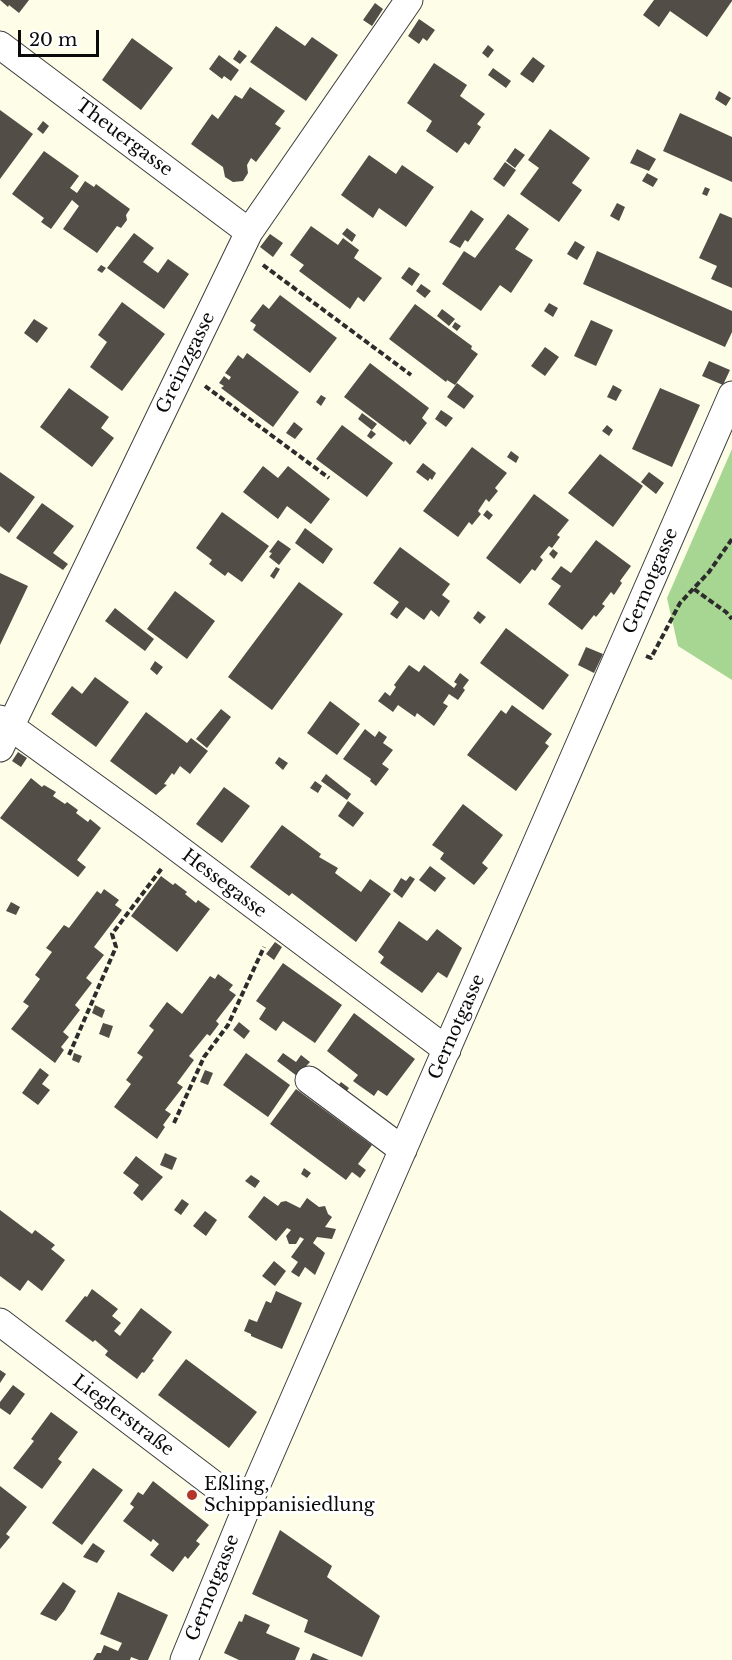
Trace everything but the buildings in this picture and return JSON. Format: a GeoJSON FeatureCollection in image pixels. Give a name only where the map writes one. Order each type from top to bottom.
{"type":"FeatureCollection","features":[{"type":"Feature","properties":{"kind":"street","name":"Greinzgasse"},"geometry":{"type":"LineString","coordinates":[[3,731],[245,240],[409,0]]}},
{"type":"Feature","properties":{"kind":"street","name":"Theuergasse"},"geometry":{"type":"LineString","coordinates":[[0,45],[245,240]]}},
{"type":"Feature","properties":{"kind":"street","name":"Gernotgasse"},"geometry":{"type":"LineString","coordinates":[[184,1660],[246,1509],[732,394]]}},
{"type":"Feature","properties":{"kind":"street","name":"Hessegasse"},"geometry":{"type":"LineString","coordinates":[[3,731],[177,848],[447,1050]]}},
{"type":"Feature","properties":{"kind":"street"},"geometry":{"type":"LineString","coordinates":[[309,1080],[403,1150]]}},
{"type":"Feature","properties":{"kind":"street","name":"Lieglerstraße"},"geometry":{"type":"LineString","coordinates":[[0,1322],[246,1509]]}},
{"type":"Feature","properties":{"kind":"path"},"geometry":{"type":"LineString","coordinates":[[245,240],[411,375]]}},
{"type":"Feature","properties":{"kind":"path"},"geometry":{"type":"LineString","coordinates":[[183,369],[329,478]]}},
{"type":"Feature","properties":{"kind":"path"},"geometry":{"type":"LineString","coordinates":[[622,647],[651,658],[680,603],[709,572],[732,539]]}},
{"type":"Feature","properties":{"kind":"path"},"geometry":{"type":"LineString","coordinates":[[694,589],[732,619]]}},
{"type":"Feature","properties":{"kind":"path"},"geometry":{"type":"LineString","coordinates":[[69,1055],[116,947],[112,934],[177,848]]}},
{"type":"Feature","properties":{"kind":"path"},"geometry":{"type":"LineString","coordinates":[[174,1123],[204,1057],[228,1025],[275,922]]}},
{"type":"Feature","properties":{"kind":"green space"},"geometry":{"type":"Polygon","coordinates":[[[732,449],[732,680],[678,646],[667,598],[732,449]]]}},
{"type":"Feature","properties":{"kind":"place","name":"Eßling, Schippanisiedlung"},"geometry":{"type":"Point","coordinates":[192,1495]}}]}
